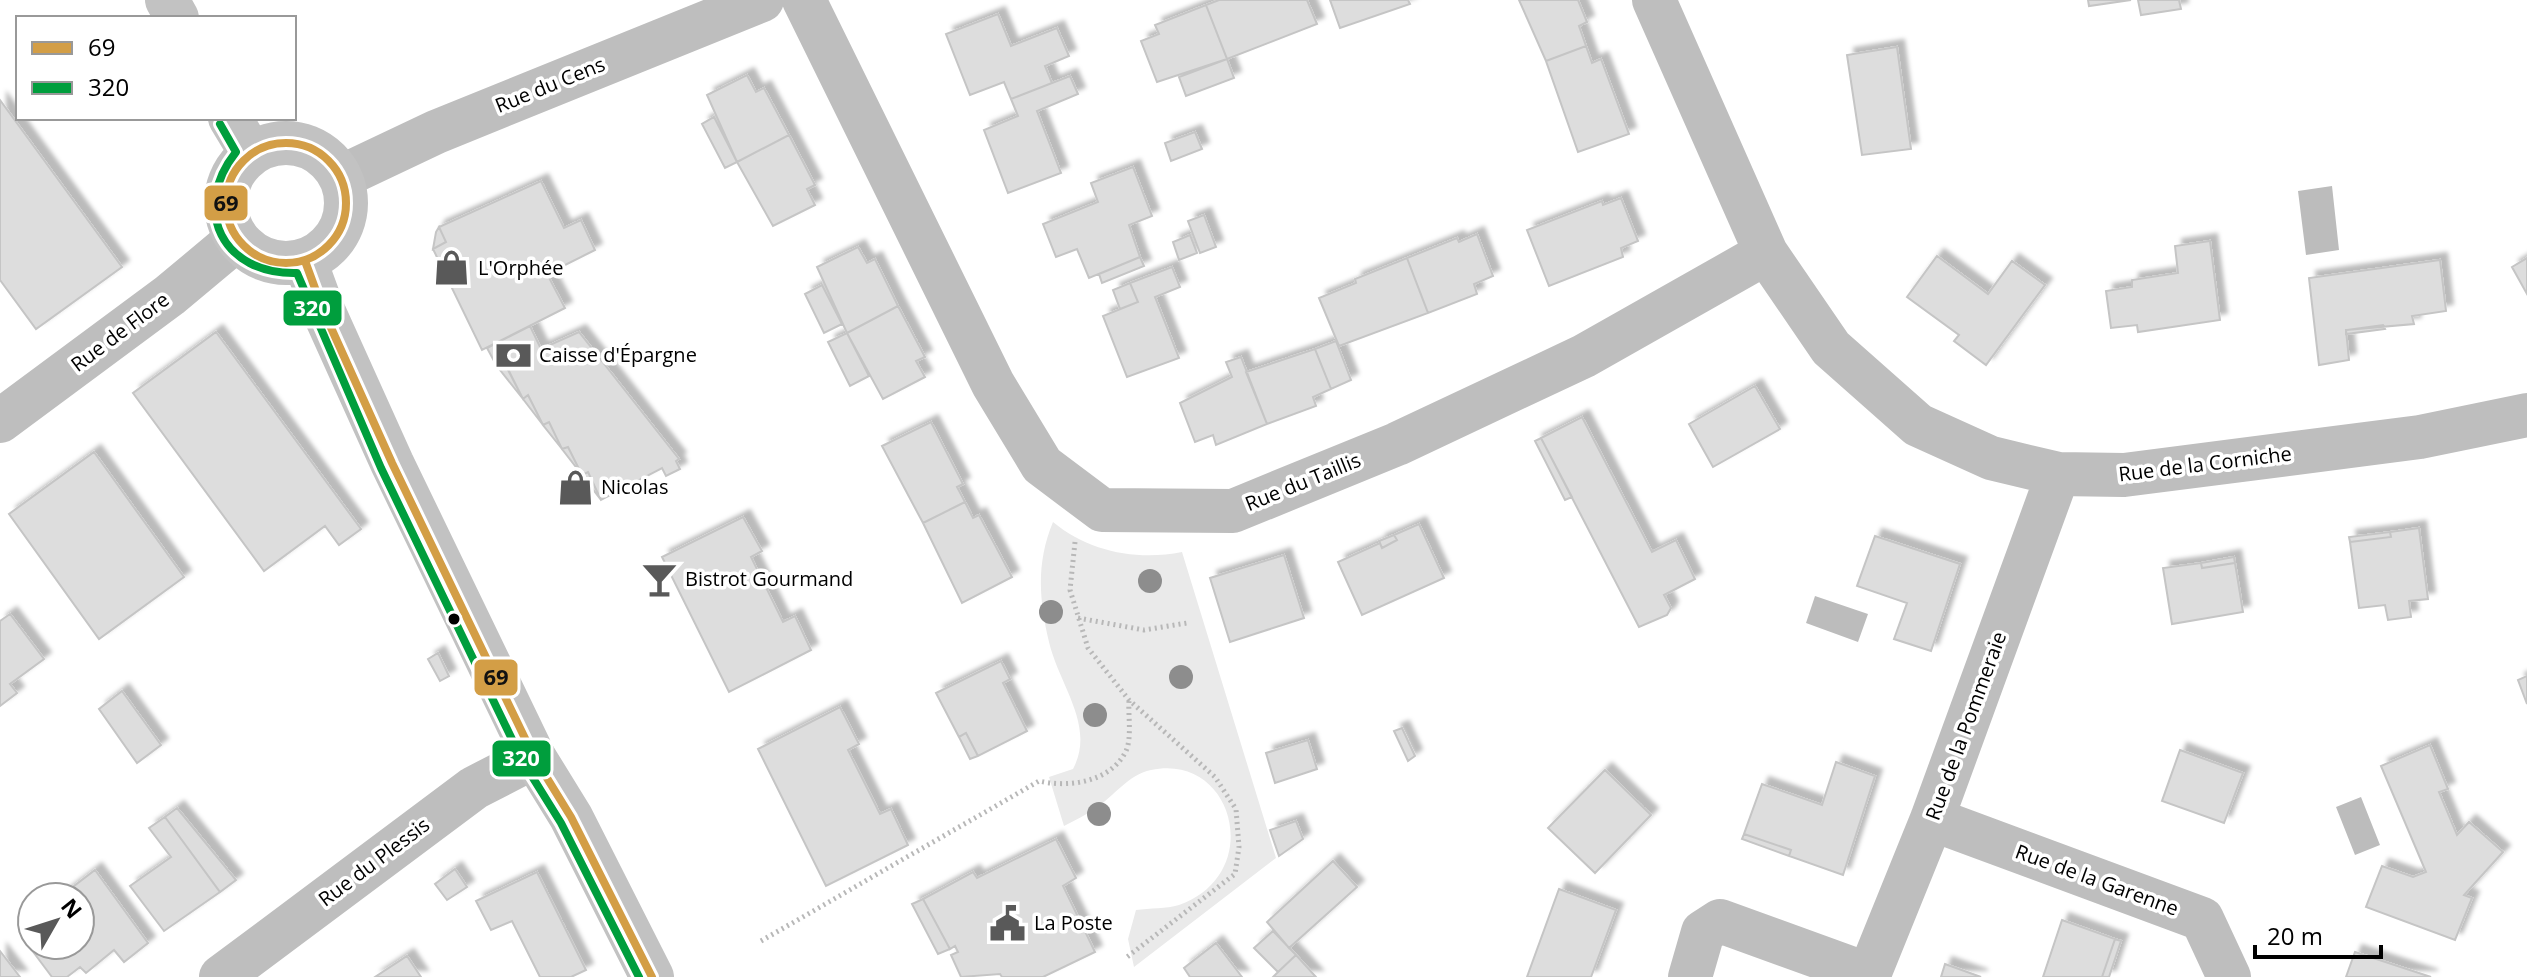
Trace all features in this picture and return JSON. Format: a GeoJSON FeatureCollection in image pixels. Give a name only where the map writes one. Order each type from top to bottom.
{"type":"FeatureCollection","features":[{"type":"Feature","properties":{"kind":"main road"},"geometry":{"type":"LineString","coordinates":[[241,136],[270,144],[291,143],[311,148],[329,160],[341,177],[347,197],[341,227],[323,251],[305,261],[286,264],[268,261],[251,253],[237,239],[228,222],[225,203],[228,184],[237,167],[241,136]]}},
{"type":"Feature","properties":{"kind":"main road"},"geometry":{"type":"LineString","coordinates":[[305,261],[323,310],[392,463],[534,757],[571,817],[652,977]]}},
{"type":"Feature","properties":{"kind":"street","name":"Rue du Cens"},"geometry":{"type":"LineString","coordinates":[[341,177],[436,132],[762,0]]}},
{"type":"Feature","properties":{"kind":"street"},"geometry":{"type":"LineString","coordinates":[[804,0],[993,384],[1042,465],[1102,510]]}},
{"type":"Feature","properties":{"kind":"street","name":"Rue de la Corniche"},"geometry":{"type":"LineString","coordinates":[[1654,0],[1766,253],[1831,348],[1918,425],[1991,458],[2058,474],[2124,475],[2420,437],[2527,415]]}},
{"type":"Feature","properties":{"kind":"street","name":"Rue de Flore"},"geometry":{"type":"LineString","coordinates":[[0,421],[170,295],[237,239]]}},
{"type":"Feature","properties":{"kind":"street","name":"Rue du Taillis"},"geometry":{"type":"LineString","coordinates":[[1102,510],[1233,511],[1397,444],[1584,356],[1766,253]]}},
{"type":"Feature","properties":{"kind":"street","name":"Rue de la Pommeraie"},"geometry":{"type":"LineString","coordinates":[[1690,977],[1703,932],[1720,921],[1868,976],[1932,819],[2058,474]]}},
{"type":"Feature","properties":{"kind":"street","name":"Rue du Plessis"},"geometry":{"type":"LineString","coordinates":[[221,977],[474,788],[534,757]]}},
{"type":"Feature","properties":{"kind":"street","name":"Rue de la Garenne"},"geometry":{"type":"LineString","coordinates":[[1932,819],[2202,919],[2229,977]]}},
{"type":"Feature","properties":{"kind":"path"},"geometry":{"type":"LineString","coordinates":[[1102,510],[1075,540],[1070,590],[1088,648],[1129,700],[1215,777],[1236,809],[1239,847],[1235,874],[1127,957]]}},
{"type":"Feature","properties":{"kind":"path"},"geometry":{"type":"LineString","coordinates":[[1078,618],[1144,630],[1187,623]]}},
{"type":"Feature","properties":{"kind":"path"},"geometry":{"type":"LineString","coordinates":[[761,941],[1039,781],[1063,786],[1112,771],[1127,748],[1129,700]]}},
{"type":"Feature","properties":{"kind":"shaded area"},"geometry":{"type":"Polygon","coordinates":[[[2332,186],[2339,250],[2306,255],[2298,191],[2332,186]]]}},
{"type":"Feature","properties":{"kind":"shaded area"},"geometry":{"type":"Polygon","coordinates":[[[1053,522],[1082,541],[1114,552],[1165,555],[1182,552],[1276,858],[1134,967],[1128,939],[1136,910],[1179,905],[1206,890],[1223,868],[1230,844],[1229,819],[1219,797],[1203,779],[1180,769],[1151,770],[1135,776],[1096,808],[1064,826],[1049,777],[1073,769],[1079,753],[1080,737],[1078,721],[1049,642],[1043,611],[1042,567],[1053,522]]]}},
{"type":"Feature","properties":{"kind":"shaded area"},"geometry":{"type":"Polygon","coordinates":[[[1815,596],[1868,614],[1858,642],[1806,623],[1815,596]]]}},
{"type":"Feature","properties":{"kind":"shaded area"},"geometry":{"type":"Polygon","coordinates":[[[2361,797],[2380,845],[2355,855],[2336,807],[2361,797]]]}},
{"type":"Feature","properties":{"kind":"building"},"geometry":{"type":"Polygon","coordinates":[[[1219,0],[1307,0],[1317,24],[1227,59],[1206,5],[1219,0]]]}},
{"type":"Feature","properties":{"kind":"building"},"geometry":{"type":"Polygon","coordinates":[[[1330,0],[1408,0],[1410,4],[1340,28],[1330,0]]]}},
{"type":"Feature","properties":{"kind":"building"},"geometry":{"type":"Polygon","coordinates":[[[1519,0],[1578,0],[1587,22],[1579,26],[1586,46],[1546,61],[1519,0]]]}},
{"type":"Feature","properties":{"kind":"building"},"geometry":{"type":"Polygon","coordinates":[[[2088,0],[2131,0],[2089,6],[2088,0]]]}},
{"type":"Feature","properties":{"kind":"building"},"geometry":{"type":"Polygon","coordinates":[[[2138,0],[2179,0],[2181,9],[2141,15],[2138,0]]]}},
{"type":"Feature","properties":{"kind":"building"},"geometry":{"type":"Polygon","coordinates":[[[1206,5],[1227,59],[1157,82],[1141,41],[1159,34],[1155,25],[1206,5]]]}},
{"type":"Feature","properties":{"kind":"building"},"geometry":{"type":"Polygon","coordinates":[[[998,14],[1011,46],[1057,28],[1069,56],[1045,66],[1052,83],[1011,99],[1004,82],[970,95],[946,34],[998,14]]]}},
{"type":"Feature","properties":{"kind":"building"},"geometry":{"type":"Polygon","coordinates":[[[1586,46],[1592,63],[1601,59],[1629,134],[1578,152],[1546,61],[1586,46]]]}},
{"type":"Feature","properties":{"kind":"building"},"geometry":{"type":"Polygon","coordinates":[[[1897,47],[1911,149],[1862,155],[1847,55],[1897,47]]]}},
{"type":"Feature","properties":{"kind":"building"},"geometry":{"type":"Polygon","coordinates":[[[1227,59],[1234,78],[1186,96],[1179,77],[1227,59]]]}},
{"type":"Feature","properties":{"kind":"building"},"geometry":{"type":"Polygon","coordinates":[[[747,75],[756,92],[764,88],[789,135],[737,162],[707,95],[747,75]]]}},
{"type":"Feature","properties":{"kind":"building"},"geometry":{"type":"Polygon","coordinates":[[[1070,76],[1078,94],[1037,111],[1061,173],[1008,193],[984,130],[1018,116],[1011,99],[1070,76]]]}},
{"type":"Feature","properties":{"kind":"building"},"geometry":{"type":"Polygon","coordinates":[[[0,100],[122,267],[36,329],[0,280],[0,100]]]}},
{"type":"Feature","properties":{"kind":"building"},"geometry":{"type":"Polygon","coordinates":[[[714,117],[737,162],[725,168],[702,124],[714,117]]]}},
{"type":"Feature","properties":{"kind":"building"},"geometry":{"type":"Polygon","coordinates":[[[1195,132],[1202,149],[1171,161],[1165,143],[1195,132]]]}},
{"type":"Feature","properties":{"kind":"building"},"geometry":{"type":"Polygon","coordinates":[[[789,135],[815,185],[807,189],[815,205],[773,226],[737,162],[789,135]]]}},
{"type":"Feature","properties":{"kind":"building"},"geometry":{"type":"Polygon","coordinates":[[[1133,167],[1152,216],[1129,225],[1140,257],[1089,278],[1077,249],[1056,257],[1043,224],[1098,202],[1091,183],[1133,167]]]}},
{"type":"Feature","properties":{"kind":"building"},"geometry":{"type":"Polygon","coordinates":[[[541,181],[564,228],[581,220],[595,250],[547,274],[565,308],[482,350],[433,249],[446,242],[439,227],[541,181]]]}},
{"type":"Feature","properties":{"kind":"building"},"geometry":{"type":"Polygon","coordinates":[[[1621,198],[1638,241],[1621,248],[1623,257],[1549,286],[1527,230],[1602,201],[1603,205],[1621,198]]]}},
{"type":"Feature","properties":{"kind":"building"},"geometry":{"type":"Polygon","coordinates":[[[1204,215],[1216,247],[1200,253],[1188,221],[1204,215]]]}},
{"type":"Feature","properties":{"kind":"building"},"geometry":{"type":"Polygon","coordinates":[[[439,227],[446,242],[433,249],[436,232],[439,227]]]}},
{"type":"Feature","properties":{"kind":"building"},"geometry":{"type":"Polygon","coordinates":[[[1477,234],[1493,276],[1474,284],[1477,294],[1428,313],[1407,258],[1457,238],[1459,242],[1477,234]]]}},
{"type":"Feature","properties":{"kind":"building"},"geometry":{"type":"Polygon","coordinates":[[[1190,235],[1197,253],[1179,260],[1173,242],[1190,235]]]}},
{"type":"Feature","properties":{"kind":"building"},"geometry":{"type":"Polygon","coordinates":[[[2210,241],[2220,320],[2138,332],[2137,325],[2111,328],[2106,291],[2132,287],[2132,280],[2178,273],[2175,246],[2210,241]]]}},
{"type":"Feature","properties":{"kind":"building"},"geometry":{"type":"Polygon","coordinates":[[[858,247],[867,263],[875,259],[898,306],[847,333],[817,267],[858,247]]]}},
{"type":"Feature","properties":{"kind":"building"},"geometry":{"type":"Polygon","coordinates":[[[1937,256],[1988,294],[2012,261],[2045,285],[1986,365],[1954,341],[1959,335],[1907,297],[1937,256]]]}},
{"type":"Feature","properties":{"kind":"building"},"geometry":{"type":"Polygon","coordinates":[[[1140,257],[1144,266],[1102,283],[1099,274],[1140,257]]]}},
{"type":"Feature","properties":{"kind":"building"},"geometry":{"type":"Polygon","coordinates":[[[1407,258],[1428,313],[1339,346],[1319,298],[1356,283],[1355,279],[1407,258]]]}},
{"type":"Feature","properties":{"kind":"building"},"geometry":{"type":"Polygon","coordinates":[[[2527,258],[2527,294],[2512,267],[2527,258]]]}},
{"type":"Feature","properties":{"kind":"building"},"geometry":{"type":"Polygon","coordinates":[[[2440,260],[2446,311],[2412,316],[2414,324],[2346,330],[2349,360],[2319,365],[2309,278],[2440,260]]]}},
{"type":"Feature","properties":{"kind":"building"},"geometry":{"type":"Polygon","coordinates":[[[1172,267],[1180,287],[1155,297],[1179,358],[1127,377],[1103,316],[1138,302],[1130,283],[1172,267]]]}},
{"type":"Feature","properties":{"kind":"building"},"geometry":{"type":"Polygon","coordinates":[[[1130,283],[1138,302],[1120,309],[1113,290],[1130,283]]]}},
{"type":"Feature","properties":{"kind":"building"},"geometry":{"type":"Polygon","coordinates":[[[822,285],[842,324],[824,333],[805,294],[822,285]]]}},
{"type":"Feature","properties":{"kind":"building"},"geometry":{"type":"Polygon","coordinates":[[[898,306],[925,357],[916,361],[925,377],[883,399],[847,333],[898,306]]]}},
{"type":"Feature","properties":{"kind":"building"},"geometry":{"type":"Polygon","coordinates":[[[2383,325],[2385,329],[2346,334],[2346,330],[2383,325]]]}},
{"type":"Feature","properties":{"kind":"building"},"geometry":{"type":"Polygon","coordinates":[[[530,326],[541,349],[579,332],[679,459],[676,461],[680,469],[666,476],[662,468],[601,500],[588,472],[582,475],[568,447],[562,449],[549,422],[543,425],[528,395],[523,399],[502,357],[494,361],[487,348],[530,326]]]}},
{"type":"Feature","properties":{"kind":"building"},"geometry":{"type":"Polygon","coordinates":[[[216,332],[361,529],[339,545],[325,526],[264,571],[133,393],[216,332]]]}},
{"type":"Feature","properties":{"kind":"building"},"geometry":{"type":"Polygon","coordinates":[[[847,333],[869,376],[850,386],[828,342],[847,333]]]}},
{"type":"Feature","properties":{"kind":"building"},"geometry":{"type":"Polygon","coordinates":[[[1336,341],[1351,380],[1331,389],[1315,349],[1336,341]]]}},
{"type":"Feature","properties":{"kind":"building"},"geometry":{"type":"Polygon","coordinates":[[[1315,349],[1331,389],[1313,397],[1316,406],[1267,424],[1246,372],[1315,349]]]}},
{"type":"Feature","properties":{"kind":"building"},"geometry":{"type":"Polygon","coordinates":[[[1241,357],[1267,424],[1216,445],[1213,435],[1195,442],[1180,403],[1232,377],[1226,362],[1241,357]]]}},
{"type":"Feature","properties":{"kind":"building"},"geometry":{"type":"Polygon","coordinates":[[[506,366],[523,399],[500,370],[506,366]]]}},
{"type":"Feature","properties":{"kind":"building"},"geometry":{"type":"Polygon","coordinates":[[[1755,386],[1780,429],[1713,467],[1689,424],[1755,386]]]}},
{"type":"Feature","properties":{"kind":"building"},"geometry":{"type":"Polygon","coordinates":[[[528,395],[543,425],[523,399],[528,395]]]}},
{"type":"Feature","properties":{"kind":"building"},"geometry":{"type":"Polygon","coordinates":[[[1582,417],[1652,552],[1676,540],[1695,579],[1664,595],[1671,608],[1667,615],[1639,627],[1541,438],[1582,417]]]}},
{"type":"Feature","properties":{"kind":"building"},"geometry":{"type":"Polygon","coordinates":[[[549,422],[562,449],[543,425],[549,422]]]}},
{"type":"Feature","properties":{"kind":"building"},"geometry":{"type":"Polygon","coordinates":[[[931,422],[963,484],[957,487],[965,502],[923,523],[882,446],[931,422]]]}},
{"type":"Feature","properties":{"kind":"building"},"geometry":{"type":"Polygon","coordinates":[[[1541,438],[1572,497],[1565,500],[1535,441],[1541,438]]]}},
{"type":"Feature","properties":{"kind":"building"},"geometry":{"type":"Polygon","coordinates":[[[568,447],[582,475],[562,449],[568,447]]]}},
{"type":"Feature","properties":{"kind":"building"},"geometry":{"type":"Polygon","coordinates":[[[94,452],[184,577],[99,639],[9,514],[94,452]]]}},
{"type":"Feature","properties":{"kind":"building"},"geometry":{"type":"Polygon","coordinates":[[[588,472],[601,500],[582,475],[588,472]]]}},
{"type":"Feature","properties":{"kind":"building"},"geometry":{"type":"Polygon","coordinates":[[[965,502],[973,518],[979,515],[1012,577],[962,603],[923,523],[965,502]]]}},
{"type":"Feature","properties":{"kind":"building"},"geometry":{"type":"Polygon","coordinates":[[[743,517],[762,551],[751,557],[783,622],[795,616],[811,650],[729,692],[662,557],[743,517]]]}},
{"type":"Feature","properties":{"kind":"building"},"geometry":{"type":"Polygon","coordinates":[[[1419,524],[1444,578],[1362,615],[1338,562],[1380,543],[1382,548],[1397,540],[1394,535],[1419,524]]]}},
{"type":"Feature","properties":{"kind":"building"},"geometry":{"type":"Polygon","coordinates":[[[2419,528],[2428,599],[2409,601],[2411,617],[2388,620],[2385,605],[2359,608],[2350,542],[2391,537],[2390,532],[2419,528]]]}},
{"type":"Feature","properties":{"kind":"building"},"geometry":{"type":"Polygon","coordinates":[[[2390,532],[2391,537],[2350,542],[2349,537],[2390,532]]]}},
{"type":"Feature","properties":{"kind":"building"},"geometry":{"type":"Polygon","coordinates":[[[1394,535],[1397,540],[1382,548],[1379,541],[1394,535]]]}},
{"type":"Feature","properties":{"kind":"building"},"geometry":{"type":"Polygon","coordinates":[[[1875,536],[1960,564],[1931,651],[1894,639],[1907,603],[1857,586],[1875,536]]]}},
{"type":"Feature","properties":{"kind":"building"},"geometry":{"type":"Polygon","coordinates":[[[1284,555],[1304,618],[1230,642],[1210,578],[1284,555]]]}},
{"type":"Feature","properties":{"kind":"building"},"geometry":{"type":"Polygon","coordinates":[[[2234,557],[2235,563],[2202,568],[2201,563],[2234,557]]]}},
{"type":"Feature","properties":{"kind":"building"},"geometry":{"type":"Polygon","coordinates":[[[2201,563],[2202,568],[2235,563],[2243,612],[2172,624],[2163,568],[2201,563]]]}},
{"type":"Feature","properties":{"kind":"building"},"geometry":{"type":"Polygon","coordinates":[[[10,614],[44,659],[10,684],[17,693],[0,706],[0,621],[10,614]]]}},
{"type":"Feature","properties":{"kind":"building"},"geometry":{"type":"Polygon","coordinates":[[[438,653],[449,676],[440,681],[428,659],[438,653]]]}},
{"type":"Feature","properties":{"kind":"building"},"geometry":{"type":"Polygon","coordinates":[[[1001,661],[1010,679],[1003,683],[1027,731],[978,756],[966,733],[959,737],[936,693],[1001,661]]]}},
{"type":"Feature","properties":{"kind":"building"},"geometry":{"type":"Polygon","coordinates":[[[2527,676],[2527,704],[2518,680],[2527,676]]]}},
{"type":"Feature","properties":{"kind":"building"},"geometry":{"type":"Polygon","coordinates":[[[122,691],[161,745],[137,763],[99,709],[122,691]]]}},
{"type":"Feature","properties":{"kind":"building"},"geometry":{"type":"Polygon","coordinates":[[[840,707],[859,744],[848,750],[880,814],[891,809],[908,845],[826,886],[758,749],[840,707]]]}},
{"type":"Feature","properties":{"kind":"building"},"geometry":{"type":"Polygon","coordinates":[[[1402,728],[1415,756],[1408,761],[1394,731],[1402,728]]]}},
{"type":"Feature","properties":{"kind":"building"},"geometry":{"type":"Polygon","coordinates":[[[966,733],[978,756],[970,759],[959,737],[966,733]]]}},
{"type":"Feature","properties":{"kind":"building"},"geometry":{"type":"Polygon","coordinates":[[[1308,740],[1317,769],[1275,783],[1266,753],[1308,740]]]}},
{"type":"Feature","properties":{"kind":"building"},"geometry":{"type":"Polygon","coordinates":[[[2430,745],[2448,789],[2439,792],[2457,835],[2469,822],[2503,852],[2464,895],[2472,898],[2455,940],[2366,907],[2382,866],[2413,877],[2426,872],[2381,766],[2430,745]]]}},
{"type":"Feature","properties":{"kind":"building"},"geometry":{"type":"Polygon","coordinates":[[[2180,750],[2243,773],[2224,823],[2162,801],[2180,750]]]}},
{"type":"Feature","properties":{"kind":"building"},"geometry":{"type":"Polygon","coordinates":[[[1836,762],[1875,776],[1843,875],[1789,856],[1791,850],[1744,834],[1762,784],[1822,805],[1836,762]]]}},
{"type":"Feature","properties":{"kind":"building"},"geometry":{"type":"Polygon","coordinates":[[[1605,770],[1651,815],[1595,873],[1548,828],[1605,770]]]}},
{"type":"Feature","properties":{"kind":"building"},"geometry":{"type":"Polygon","coordinates":[[[177,808],[236,880],[220,892],[165,817],[177,808]]]}},
{"type":"Feature","properties":{"kind":"building"},"geometry":{"type":"Polygon","coordinates":[[[165,817],[220,892],[164,931],[130,886],[171,857],[149,828],[165,817]]]}},
{"type":"Feature","properties":{"kind":"building"},"geometry":{"type":"Polygon","coordinates":[[[1296,821],[1303,839],[1279,856],[1270,830],[1296,821]]]}},
{"type":"Feature","properties":{"kind":"building"},"geometry":{"type":"Polygon","coordinates":[[[1744,834],[1791,850],[1789,856],[1742,839],[1744,834]]]}},
{"type":"Feature","properties":{"kind":"building","name":"La Poste"},"geometry":{"type":"Polygon","coordinates":[[[1056,839],[1076,878],[1063,886],[1095,952],[1043,977],[1002,977],[1000,974],[961,977],[951,955],[958,952],[955,946],[950,949],[923,899],[973,872],[977,878],[1056,839]]]}},
{"type":"Feature","properties":{"kind":"building"},"geometry":{"type":"Polygon","coordinates":[[[1333,861],[1357,887],[1289,948],[1267,922],[1333,861]]]}},
{"type":"Feature","properties":{"kind":"building"},"geometry":{"type":"Polygon","coordinates":[[[455,869],[467,887],[447,900],[435,884],[455,869]]]}},
{"type":"Feature","properties":{"kind":"building"},"geometry":{"type":"Polygon","coordinates":[[[95,870],[148,943],[124,962],[114,950],[86,973],[80,967],[67,977],[52,977],[40,961],[96,961],[96,881],[81,881],[95,870]]]}},
{"type":"Feature","properties":{"kind":"building"},"geometry":{"type":"Polygon","coordinates":[[[537,872],[586,970],[571,977],[540,977],[512,921],[491,930],[476,901],[537,872]]]}},
{"type":"Feature","properties":{"kind":"building"},"geometry":{"type":"Polygon","coordinates":[[[1559,889],[1616,910],[1591,977],[1527,977],[1559,889]]]}},
{"type":"Feature","properties":{"kind":"building"},"geometry":{"type":"Polygon","coordinates":[[[923,899],[950,949],[938,954],[912,904],[923,899]]]}},
{"type":"Feature","properties":{"kind":"building"},"geometry":{"type":"Polygon","coordinates":[[[2062,920],[2115,939],[2102,977],[2043,977],[2062,920]]]}},
{"type":"Feature","properties":{"kind":"building"},"geometry":{"type":"Polygon","coordinates":[[[1273,931],[1296,955],[1278,972],[1254,948],[1273,931]]]}},
{"type":"Feature","properties":{"kind":"building"},"geometry":{"type":"Polygon","coordinates":[[[2115,939],[2121,941],[2109,977],[2102,977],[2115,939]]]}},
{"type":"Feature","properties":{"kind":"building"},"geometry":{"type":"Polygon","coordinates":[[[1216,943],[1242,977],[1190,977],[1184,968],[1216,943]]]}},
{"type":"Feature","properties":{"kind":"building"},"geometry":{"type":"Polygon","coordinates":[[[0,951],[20,977],[0,977],[0,951]]]}},
{"type":"Feature","properties":{"kind":"building"},"geometry":{"type":"Polygon","coordinates":[[[2355,952],[2431,977],[2346,977],[2355,952]]]}},
{"type":"Feature","properties":{"kind":"building"},"geometry":{"type":"Polygon","coordinates":[[[1296,955],[1316,977],[1273,977],[1278,972],[1296,955]]]}},
{"type":"Feature","properties":{"kind":"building"},"geometry":{"type":"Polygon","coordinates":[[[407,956],[421,977],[375,977],[407,956]]]}},
{"type":"Feature","properties":{"kind":"building"},"geometry":{"type":"Polygon","coordinates":[[[1945,964],[1981,977],[1941,977],[1945,964]]]}},
{"type":"Feature","properties":{"kind":"transit line","name":"320"},"geometry":{"type":"LineString","coordinates":[[220,124],[236,152],[222,174],[216,196],[216,216],[222,235],[233,251],[250,263],[271,271],[297,273],[381,468],[523,762],[561,823],[639,977]]}},
{"type":"Feature","properties":{"kind":"transit line","name":"69"},"geometry":{"type":"LineString","coordinates":[[286,143],[309,147],[329,160],[342,180],[346,203],[342,226],[329,246],[309,259],[286,263],[263,259],[243,246],[230,226],[226,203],[230,180],[243,160],[263,147],[286,143]]}},
{"type":"Feature","properties":{"kind":"transit line","name":"69"},"geometry":{"type":"LineString","coordinates":[[305,261],[323,310],[392,463],[534,757],[571,817],[652,977]]}},
{"type":"Feature","properties":{"kind":"place","name":"L'Orphée"},"geometry":{"type":"Point","coordinates":[452,268]}},
{"type":"Feature","properties":{"kind":"place","name":"Caisse d'Épargne"},"geometry":{"type":"Point","coordinates":[513,355]}},
{"type":"Feature","properties":{"kind":"place","name":"Nicolas"},"geometry":{"type":"Point","coordinates":[575,487]}},
{"type":"Feature","properties":{"kind":"place","name":"Bistrot Gourmand"},"geometry":{"type":"Point","coordinates":[659,579]}},
{"type":"Feature","properties":{"kind":"place","name":"La Poste"},"geometry":{"type":"Point","coordinates":[1008,923]}}]}
